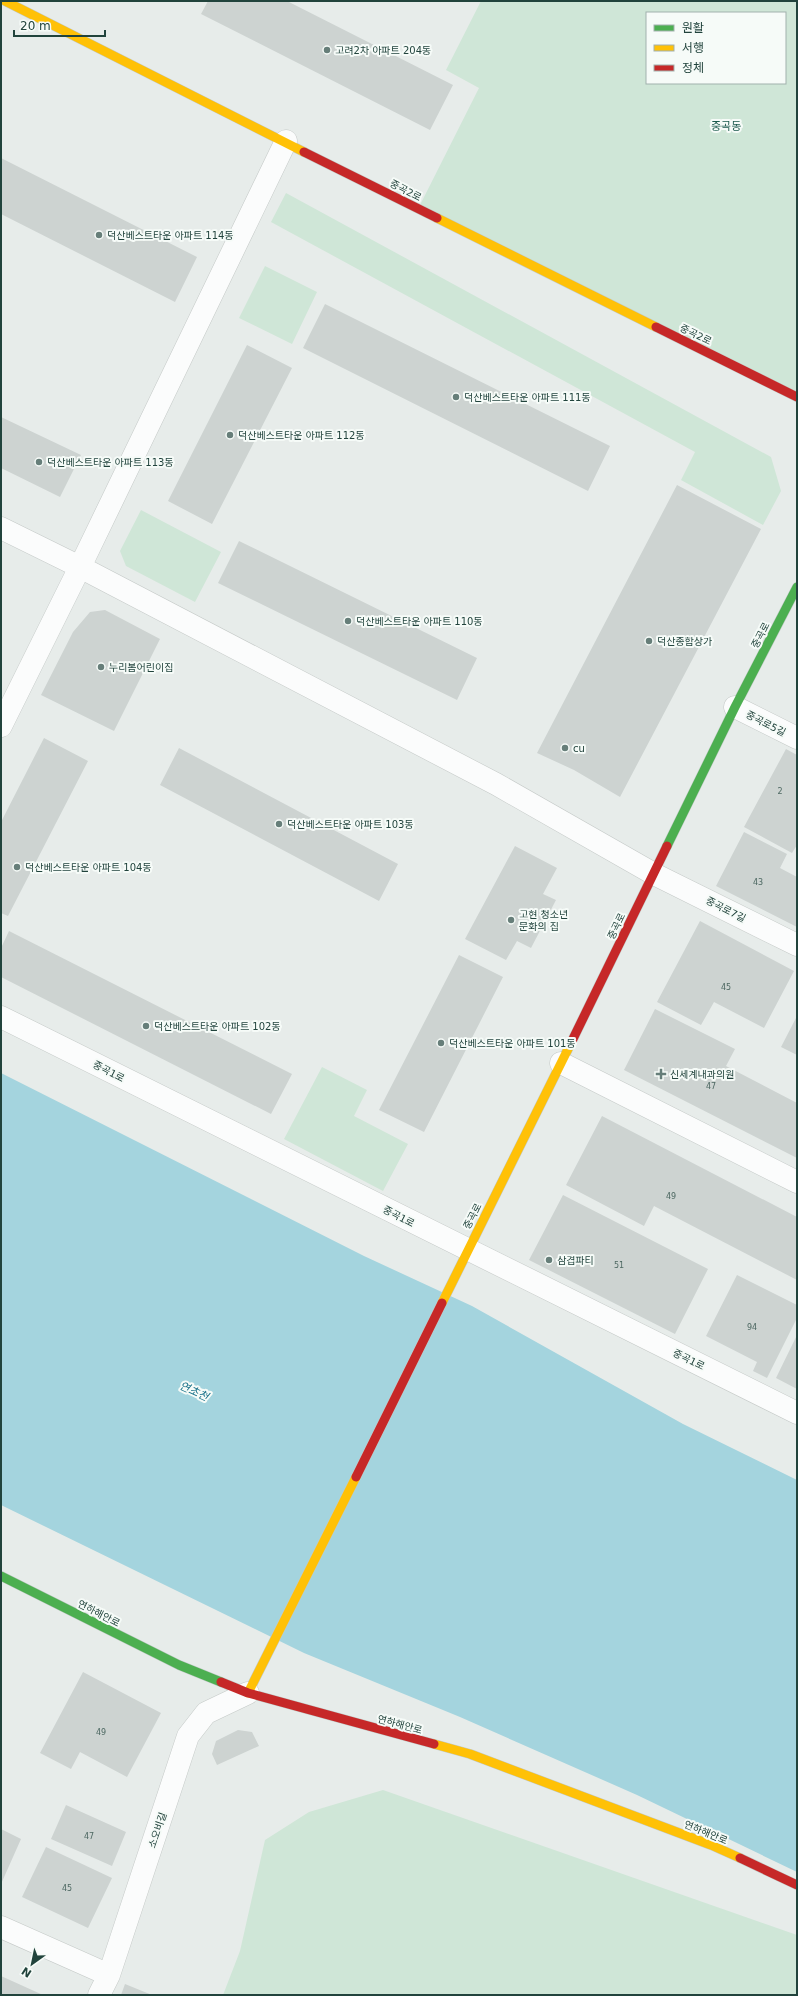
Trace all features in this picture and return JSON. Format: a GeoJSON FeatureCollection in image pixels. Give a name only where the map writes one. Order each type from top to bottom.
{"type":"FeatureCollection","features":[{"type":"Feature","properties":{"kind":"street","name":"중곡2로"},"geometry":{"type":"LineString","coordinates":[[5,1],[286,141],[418,209],[797,397]]}},
{"type":"Feature","properties":{"kind":"street"},"geometry":{"type":"LineString","coordinates":[[1,726],[80,567],[286,141]]}},
{"type":"Feature","properties":{"kind":"street","name":"중곡로7길"},"geometry":{"type":"LineString","coordinates":[[1,528],[80,567],[496,784],[654,874],[797,945]]}},
{"type":"Feature","properties":{"kind":"street","name":"중곡로"},"geometry":{"type":"LineString","coordinates":[[248,1693],[561,1063],[735,707],[797,587]]}},
{"type":"Feature","properties":{"kind":"street","name":"중곡로5길"},"geometry":{"type":"LineString","coordinates":[[735,707],[797,738]]}},
{"type":"Feature","properties":{"kind":"street","name":"중곡1로"},"geometry":{"type":"LineString","coordinates":[[1,1017],[797,1413]]}},
{"type":"Feature","properties":{"kind":"street"},"geometry":{"type":"LineString","coordinates":[[561,1063],[797,1182]]}},
{"type":"Feature","properties":{"kind":"street","name":"연하해안로"},"geometry":{"type":"LineString","coordinates":[[1,1576],[179,1665],[248,1693],[470,1754],[710,1845],[797,1885]]}},
{"type":"Feature","properties":{"kind":"street","name":"소오비길"},"geometry":{"type":"LineString","coordinates":[[99,1995],[109,1975],[188,1736],[206,1713],[248,1693]]}},
{"type":"Feature","properties":{"kind":"street"},"geometry":{"type":"LineString","coordinates":[[1,1927],[109,1975]]}},
{"type":"Feature","properties":{"kind":"green space"},"geometry":{"type":"Polygon","coordinates":[[[481,1],[797,1],[797,397],[418,209],[479,88],[446,70],[481,1]]]}},
{"type":"Feature","properties":{"kind":"green space"},"geometry":{"type":"Polygon","coordinates":[[[286,193],[771,457],[781,491],[763,525],[681,480],[695,452],[271,222],[286,193]]]}},
{"type":"Feature","properties":{"kind":"green space"},"geometry":{"type":"Polygon","coordinates":[[[265,266],[317,292],[292,344],[239,318],[265,266]]]}},
{"type":"Feature","properties":{"kind":"green space"},"geometry":{"type":"Polygon","coordinates":[[[141,510],[221,552],[195,602],[126,566],[120,551],[141,510]]]}},
{"type":"Feature","properties":{"kind":"green space"},"geometry":{"type":"Polygon","coordinates":[[[322,1067],[367,1090],[354,1116],[408,1144],[383,1191],[284,1139],[322,1067]]]}},
{"type":"Feature","properties":{"kind":"green space"},"geometry":{"type":"Polygon","coordinates":[[[383,1790],[797,1935],[797,1995],[223,1995],[240,1951],[265,1840],[309,1812],[383,1790]]]}},
{"type":"Feature","properties":{"kind":"water","name":"연초천"},"geometry":{"type":"Polygon","coordinates":[[[1,1073],[364,1256],[472,1306],[683,1424],[797,1480],[797,1872],[637,1795],[460,1717],[304,1653],[1,1505],[1,1073]]]}},
{"type":"Feature","properties":{"kind":"building","name":"고려2차 아파트 204동"},"geometry":{"type":"Polygon","coordinates":[[[208,1],[287,1],[453,85],[430,130],[201,14],[208,1]]]}},
{"type":"Feature","properties":{"kind":"building","name":"덕산베스트타운 아파트 114동"},"geometry":{"type":"Polygon","coordinates":[[[1,158],[197,257],[175,302],[1,214],[1,158]]]}},
{"type":"Feature","properties":{"kind":"building","name":"덕산베스트타운 아파트 111동"},"geometry":{"type":"Polygon","coordinates":[[[325,304],[610,446],[588,491],[303,348],[325,304]]]}},
{"type":"Feature","properties":{"kind":"building","name":"덕산베스트타운 아파트 112동"},"geometry":{"type":"Polygon","coordinates":[[[247,345],[292,368],[212,524],[168,501],[247,345]]]}},
{"type":"Feature","properties":{"kind":"building","name":"덕산베스트타운 아파트 113동"},"geometry":{"type":"Polygon","coordinates":[[[1,417],[81,455],[60,497],[1,468],[1,417]]]}},
{"type":"Feature","properties":{"kind":"building","name":"덕산종합상가"},"geometry":{"type":"Polygon","coordinates":[[[677,485],[761,529],[620,797],[574,770],[537,753],[677,485]]]}},
{"type":"Feature","properties":{"kind":"building","name":"덕산베스트타운 아파트 110동"},"geometry":{"type":"Polygon","coordinates":[[[239,541],[477,658],[457,700],[218,583],[239,541]]]}},
{"type":"Feature","properties":{"kind":"building","name":"누리봄어린이집"},"geometry":{"type":"Polygon","coordinates":[[[105,610],[160,639],[114,731],[41,695],[73,632],[90,612],[105,610]]]}},
{"type":"Feature","properties":{"kind":"building","name":"덕산베스트타운 아파트 104동"},"geometry":{"type":"Polygon","coordinates":[[[44,738],[88,761],[8,916],[1,913],[1,822],[44,738]]]}},
{"type":"Feature","properties":{"kind":"building","name":"덕산베스트타운 아파트 103동"},"geometry":{"type":"Polygon","coordinates":[[[179,748],[398,864],[379,901],[160,785],[179,748]]]}},
{"type":"Feature","properties":{"kind":"building"},"geometry":{"type":"Polygon","coordinates":[[[786,749],[797,755],[797,845],[792,853],[744,827],[786,749]]]}},
{"type":"Feature","properties":{"kind":"building"},"geometry":{"type":"Polygon","coordinates":[[[744,832],[787,854],[780,868],[797,877],[797,927],[716,886],[744,832]]]}},
{"type":"Feature","properties":{"kind":"building","name":"고현 청소년 문화의 집"},"geometry":{"type":"Polygon","coordinates":[[[515,846],[557,868],[543,894],[556,900],[531,948],[517,941],[506,960],[465,939],[515,846]]]}},
{"type":"Feature","properties":{"kind":"building"},"geometry":{"type":"Polygon","coordinates":[[[700,921],[794,971],[764,1028],[714,1002],[701,1025],[657,1002],[700,921]]]}},
{"type":"Feature","properties":{"kind":"building","name":"덕산베스트타운 아파트 102동"},"geometry":{"type":"Polygon","coordinates":[[[9,931],[292,1074],[271,1114],[1,977],[1,948],[9,931]]]}},
{"type":"Feature","properties":{"kind":"building","name":"덕산베스트타운 아파트 101동"},"geometry":{"type":"Polygon","coordinates":[[[459,955],[503,977],[424,1132],[379,1110],[459,955]]]}},
{"type":"Feature","properties":{"kind":"building"},"geometry":{"type":"Polygon","coordinates":[[[655,1009],[735,1049],[726,1066],[797,1103],[797,1158],[624,1070],[655,1009]]]}},
{"type":"Feature","properties":{"kind":"building"},"geometry":{"type":"Polygon","coordinates":[[[797,1016],[797,1055],[781,1047],[797,1016]]]}},
{"type":"Feature","properties":{"kind":"building"},"geometry":{"type":"Polygon","coordinates":[[[602,1116],[797,1217],[797,1280],[654,1206],[644,1226],[566,1185],[602,1116]]]}},
{"type":"Feature","properties":{"kind":"building"},"geometry":{"type":"Polygon","coordinates":[[[563,1195],[708,1269],[675,1334],[529,1260],[563,1195]]]}},
{"type":"Feature","properties":{"kind":"building"},"geometry":{"type":"Polygon","coordinates":[[[737,1275],[797,1305],[797,1318],[767,1378],[753,1371],[757,1362],[706,1336],[737,1275]]]}},
{"type":"Feature","properties":{"kind":"building"},"geometry":{"type":"Polygon","coordinates":[[[797,1335],[797,1389],[776,1378],[797,1335]]]}},
{"type":"Feature","properties":{"kind":"building"},"geometry":{"type":"Polygon","coordinates":[[[83,1672],[161,1713],[127,1777],[80,1752],[71,1769],[40,1753],[83,1672]]]}},
{"type":"Feature","properties":{"kind":"building"},"geometry":{"type":"Polygon","coordinates":[[[238,1730],[252,1732],[259,1746],[217,1765],[212,1754],[216,1741],[238,1730]]]}},
{"type":"Feature","properties":{"kind":"building"},"geometry":{"type":"Polygon","coordinates":[[[66,1805],[126,1832],[112,1866],[51,1839],[66,1805]]]}},
{"type":"Feature","properties":{"kind":"building"},"geometry":{"type":"Polygon","coordinates":[[[1,1829],[21,1839],[1,1884],[1,1829]]]}},
{"type":"Feature","properties":{"kind":"building"},"geometry":{"type":"Polygon","coordinates":[[[46,1847],[112,1878],[88,1928],[22,1897],[46,1847]]]}},
{"type":"Feature","properties":{"kind":"building"},"geometry":{"type":"Polygon","coordinates":[[[1,1976],[43,1995],[1,1995],[1,1976]]]}},
{"type":"Feature","properties":{"kind":"building"},"geometry":{"type":"Polygon","coordinates":[[[125,1984],[152,1995],[121,1995],[125,1984]]]}},
{"type":"Feature","properties":{"kind":"traffic: fast"},"geometry":{"type":"LineString","coordinates":[[667,846],[735,707],[797,587]]}},
{"type":"Feature","properties":{"kind":"traffic: fast"},"geometry":{"type":"LineString","coordinates":[[1,1576],[179,1665],[221,1682]]}},
{"type":"Feature","properties":{"kind":"traffic: slow"},"geometry":{"type":"LineString","coordinates":[[5,1],[304,152]]}},
{"type":"Feature","properties":{"kind":"traffic: slow"},"geometry":{"type":"LineString","coordinates":[[437,218],[656,327]]}},
{"type":"Feature","properties":{"kind":"traffic: slow"},"geometry":{"type":"LineString","coordinates":[[442,1303],[571,1043]]}},
{"type":"Feature","properties":{"kind":"traffic: slow"},"geometry":{"type":"LineString","coordinates":[[248,1693],[356,1477]]}},
{"type":"Feature","properties":{"kind":"traffic: slow"},"geometry":{"type":"LineString","coordinates":[[434,1744],[470,1754],[711,1845],[740,1858]]}},
{"type":"Feature","properties":{"kind":"traffic: jam"},"geometry":{"type":"LineString","coordinates":[[304,152],[437,218]]}},
{"type":"Feature","properties":{"kind":"traffic: jam"},"geometry":{"type":"LineString","coordinates":[[656,327],[797,397]]}},
{"type":"Feature","properties":{"kind":"traffic: jam"},"geometry":{"type":"LineString","coordinates":[[571,1043],[667,846]]}},
{"type":"Feature","properties":{"kind":"traffic: jam"},"geometry":{"type":"LineString","coordinates":[[356,1477],[442,1303]]}},
{"type":"Feature","properties":{"kind":"traffic: jam"},"geometry":{"type":"LineString","coordinates":[[221,1682],[248,1693],[434,1744]]}},
{"type":"Feature","properties":{"kind":"traffic: jam"},"geometry":{"type":"LineString","coordinates":[[740,1858],[797,1885]]}},
{"type":"Feature","properties":{"kind":"place","name":"고려2차 아파트 204동"},"geometry":{"type":"Point","coordinates":[327,50]}},
{"type":"Feature","properties":{"kind":"place","name":"덕산베스트타운 아파트 114동"},"geometry":{"type":"Point","coordinates":[99,235]}},
{"type":"Feature","properties":{"kind":"place","name":"덕산베스트타운 아파트 111동"},"geometry":{"type":"Point","coordinates":[456,397]}},
{"type":"Feature","properties":{"kind":"place","name":"덕산베스트타운 아파트 112동"},"geometry":{"type":"Point","coordinates":[230,435]}},
{"type":"Feature","properties":{"kind":"place","name":"덕산베스트타운 아파트 113동"},"geometry":{"type":"Point","coordinates":[39,462]}},
{"type":"Feature","properties":{"kind":"place","name":"덕산베스트타운 아파트 110동"},"geometry":{"type":"Point","coordinates":[348,621]}},
{"type":"Feature","properties":{"kind":"place","name":"덕산종합상가"},"geometry":{"type":"Point","coordinates":[649,641]}},
{"type":"Feature","properties":{"kind":"place","name":"누리봄어린이집"},"geometry":{"type":"Point","coordinates":[101,667]}},
{"type":"Feature","properties":{"kind":"place","name":"cu"},"geometry":{"type":"Point","coordinates":[565,748]}},
{"type":"Feature","properties":{"kind":"place","name":"덕산베스트타운 아파트 103동"},"geometry":{"type":"Point","coordinates":[279,824]}},
{"type":"Feature","properties":{"kind":"place","name":"덕산베스트타운 아파트 104동"},"geometry":{"type":"Point","coordinates":[17,867]}},
{"type":"Feature","properties":{"kind":"place","name":"고현 청소년 문화의 집"},"geometry":{"type":"Point","coordinates":[511,920]}},
{"type":"Feature","properties":{"kind":"place","name":"덕산베스트타운 아파트 102동"},"geometry":{"type":"Point","coordinates":[146,1026]}},
{"type":"Feature","properties":{"kind":"place","name":"덕산베스트타운 아파트 101동"},"geometry":{"type":"Point","coordinates":[441,1043]}},
{"type":"Feature","properties":{"kind":"place","name":"신세계내과의원"},"geometry":{"type":"Point","coordinates":[661,1074]}},
{"type":"Feature","properties":{"kind":"place","name":"삼겹파티"},"geometry":{"type":"Point","coordinates":[549,1260]}},
{"type":"Feature","properties":{"kind":"district","name":"중곡동"},"geometry":{"type":"Point","coordinates":[726,126]}}]}
